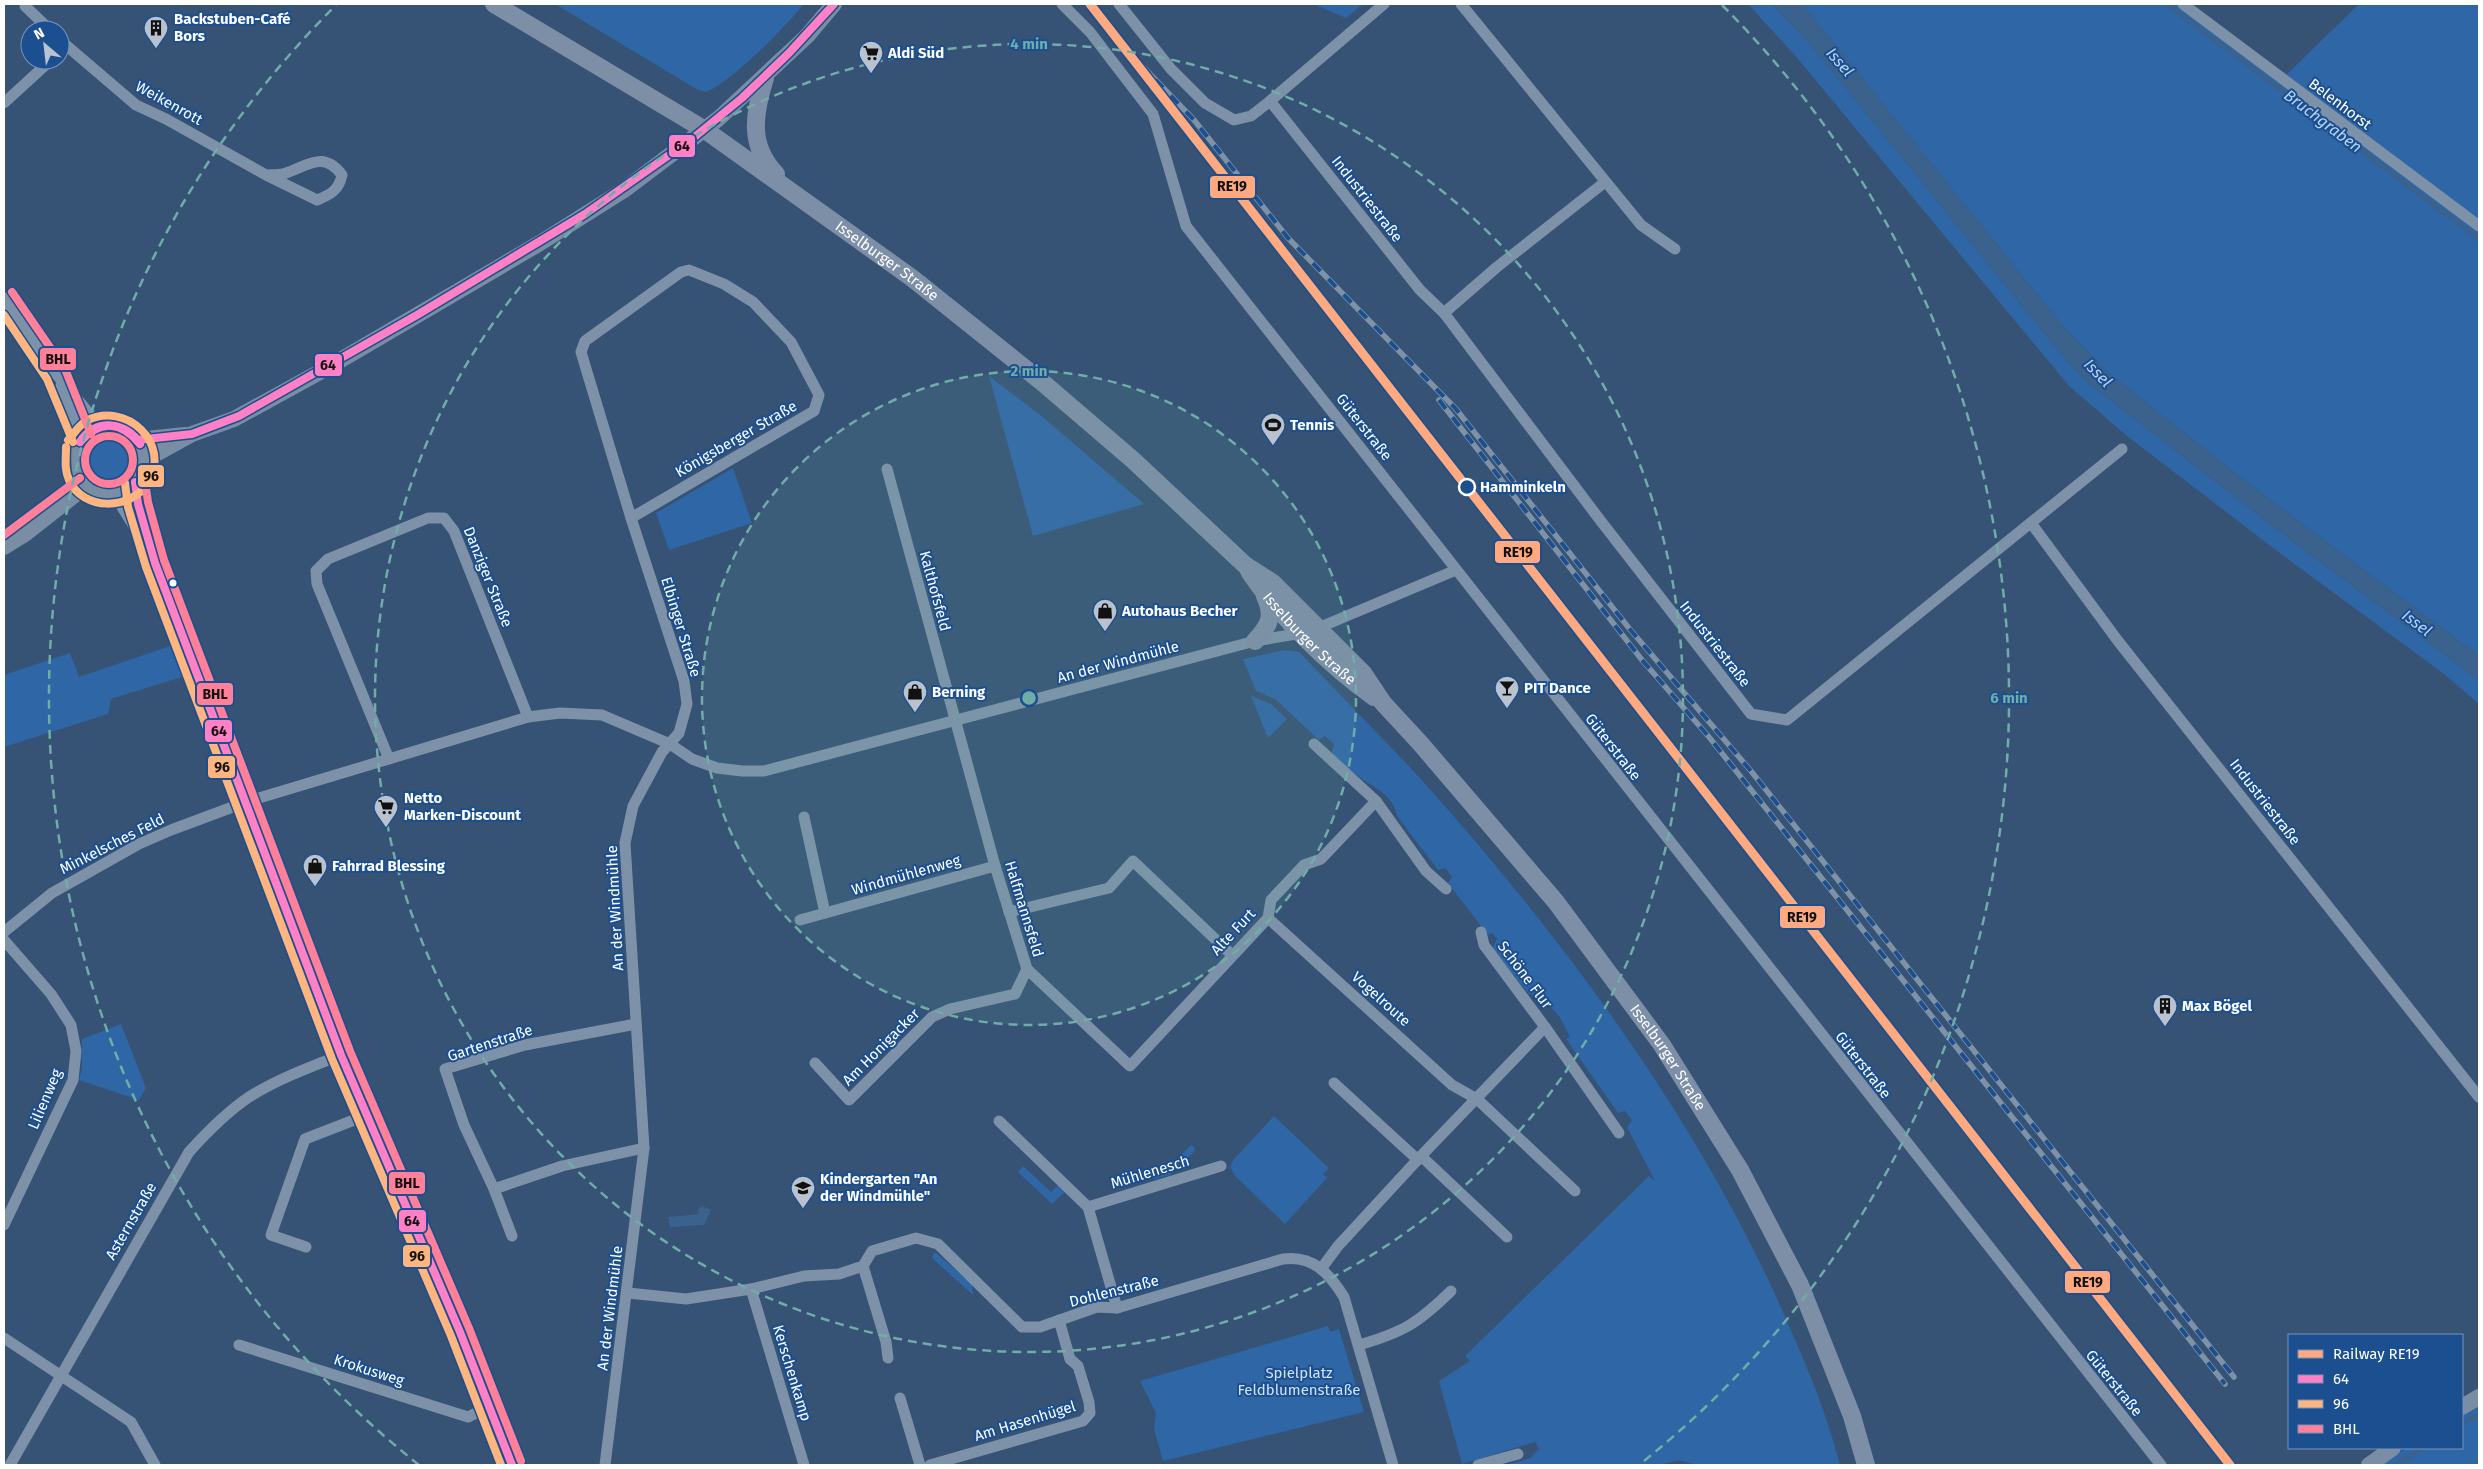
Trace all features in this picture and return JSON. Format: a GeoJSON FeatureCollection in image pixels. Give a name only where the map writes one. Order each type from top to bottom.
{"type":"FeatureCollection","features":[{"type":"Feature","properties":{"kind":"main road","name":"Isselburger Straße"},"geometry":{"type":"LineString","coordinates":[[494,4],[706,130],[912,278],[1042,382],[1133,460],[1246,565],[1273,584],[1310,631]]}},
{"type":"Feature","properties":{"kind":"main road"},"geometry":{"type":"LineString","coordinates":[[143,461],[192,434],[234,419],[327,368],[540,243],[624,190],[706,130],[765,78],[807,36],[834,4]]}},
{"type":"Feature","properties":{"kind":"main road"},"geometry":{"type":"LineString","coordinates":[[765,78],[756,109],[758,144],[767,165],[793,193]]}},
{"type":"Feature","properties":{"kind":"main road"},"geometry":{"type":"LineString","coordinates":[[100,426],[121,427],[137,440],[142,449],[143,461],[141,472],[135,482],[126,490],[114,494],[100,493],[86,486],[75,468],[76,447],[82,438],[100,426]]}},
{"type":"Feature","properties":{"kind":"main road"},"geometry":{"type":"LineString","coordinates":[[137,440],[192,434]]}},
{"type":"Feature","properties":{"kind":"main road"},"geometry":{"type":"LineString","coordinates":[[4,547],[25,534],[86,486]]}},
{"type":"Feature","properties":{"kind":"main road","name":"Isselburger Straße"},"geometry":{"type":"LineString","coordinates":[[1246,565],[1263,593],[1362,673],[1383,703],[1420,743],[1556,902],[1662,1045],[1740,1170],[1800,1285],[1852,1416],[1866,1465]]}},
{"type":"Feature","properties":{"kind":"main road"},"geometry":{"type":"LineString","coordinates":[[1255,641],[1267,629],[1270,616],[1263,593]]}},
{"type":"Feature","properties":{"kind":"main road"},"geometry":{"type":"LineString","coordinates":[[2463,1406],[2479,1397]]}},
{"type":"Feature","properties":{"kind":"main road"},"geometry":{"type":"LineString","coordinates":[[2369,1465],[2392,1449]]}},
{"type":"Feature","properties":{"kind":"street","name":"Güterstraße"},"geometry":{"type":"LineString","coordinates":[[1062,4],[1090,32],[1153,114],[1186,226],[2161,1465]]}},
{"type":"Feature","properties":{"kind":"street"},"geometry":{"type":"LineString","coordinates":[[1119,4],[1171,69],[1205,103],[1234,120],[1251,116],[1384,4]]}},
{"type":"Feature","properties":{"kind":"street"},"geometry":{"type":"LineString","coordinates":[[1461,4],[1641,225],[1675,249]]}},
{"type":"Feature","properties":{"kind":"street","name":"Belenhorst"},"geometry":{"type":"LineString","coordinates":[[2183,4],[2479,226]]}},
{"type":"Feature","properties":{"kind":"street"},"geometry":{"type":"LineString","coordinates":[[25,6],[40,20]]}},
{"type":"Feature","properties":{"kind":"street","name":"Weikenrott"},"geometry":{"type":"LineString","coordinates":[[70,52],[136,105],[166,119],[266,174],[317,200],[330,195],[340,186],[342,175],[335,165],[322,161],[302,166],[284,174],[266,174]]}},
{"type":"Feature","properties":{"kind":"street"},"geometry":{"type":"LineString","coordinates":[[4,103],[40,70]]}},
{"type":"Feature","properties":{"kind":"street","name":"Industriestraße"},"geometry":{"type":"LineString","coordinates":[[1270,101],[1420,290],[1444,313],[1600,520],[1751,714],[1787,720],[2122,450]]}},
{"type":"Feature","properties":{"kind":"street"},"geometry":{"type":"LineString","coordinates":[[1444,313],[1497,267],[1605,182]]}},
{"type":"Feature","properties":{"kind":"street","name":"Königsberger Straße"},"geometry":{"type":"LineString","coordinates":[[689,270],[724,284],[753,302],[791,342],[819,395],[814,411],[631,518],[581,352],[585,341],[681,272],[689,270]]}},
{"type":"Feature","properties":{"kind":"street"},"geometry":{"type":"LineString","coordinates":[[4,298],[56,374],[100,426]]}},
{"type":"Feature","properties":{"kind":"street"},"geometry":{"type":"LineString","coordinates":[[56,374],[82,438]]}},
{"type":"Feature","properties":{"kind":"street","name":"Kalthofsfeld"},"geometry":{"type":"LineString","coordinates":[[887,469],[955,720]]}},
{"type":"Feature","properties":{"kind":"street"},"geometry":{"type":"LineString","coordinates":[[135,482],[138,504],[155,563],[342,1055],[460,1332],[512,1465]]}},
{"type":"Feature","properties":{"kind":"street"},"geometry":{"type":"LineString","coordinates":[[114,494],[155,563]]}},
{"type":"Feature","properties":{"kind":"street","name":"Danziger Straße"},"geometry":{"type":"LineString","coordinates":[[389,759],[317,584],[316,570],[328,560],[428,518],[444,518],[454,531],[528,717]]}},
{"type":"Feature","properties":{"kind":"street","name":"Elbinger Straße"},"geometry":{"type":"LineString","coordinates":[[631,518],[684,681],[687,704],[684,719],[679,733],[670,744]]}},
{"type":"Feature","properties":{"kind":"street","name":"Industriestraße"},"geometry":{"type":"LineString","coordinates":[[2031,522],[2118,641],[2479,1097]]}},
{"type":"Feature","properties":{"kind":"street","name":"An der Windmühle"},"geometry":{"type":"LineString","coordinates":[[605,1465],[628,1293],[644,1148],[625,843],[633,806],[662,752],[670,744],[692,760],[717,768],[742,772],[764,771],[1255,641],[1310,631],[1456,570]]}},
{"type":"Feature","properties":{"kind":"street"},"geometry":{"type":"LineString","coordinates":[[246,802],[528,717],[560,713],[602,715],[670,744]]}},
{"type":"Feature","properties":{"kind":"street","name":"Halfmannsfeld"},"geometry":{"type":"LineString","coordinates":[[955,720],[995,866],[1027,970],[1130,1066]]}},
{"type":"Feature","properties":{"kind":"street"},"geometry":{"type":"LineString","coordinates":[[1314,744],[1376,801],[1426,871],[1446,889]]}},
{"type":"Feature","properties":{"kind":"street","name":"Alte Furt"},"geometry":{"type":"LineString","coordinates":[[1130,1066],[1268,918],[1271,900],[1304,865],[1321,859],[1376,801]]}},
{"type":"Feature","properties":{"kind":"street","name":"Minkelsches Feld"},"geometry":{"type":"LineString","coordinates":[[4,932],[52,893],[85,873],[171,830],[246,802]]}},
{"type":"Feature","properties":{"kind":"street"},"geometry":{"type":"LineString","coordinates":[[804,817],[826,913]]}},
{"type":"Feature","properties":{"kind":"street"},"geometry":{"type":"LineString","coordinates":[[1009,912],[1109,888],[1133,861],[1232,955]]}},
{"type":"Feature","properties":{"kind":"street","name":"Windmühlenweg"},"geometry":{"type":"LineString","coordinates":[[800,920],[995,866]]}},
{"type":"Feature","properties":{"kind":"street","name":"Vogelroute"},"geometry":{"type":"LineString","coordinates":[[1268,918],[1452,1085],[1477,1099]]}},
{"type":"Feature","properties":{"kind":"street","name":"Schöne Flur"},"geometry":{"type":"LineString","coordinates":[[1321,1269],[1338,1246],[1545,1027],[1484,945],[1481,932]]}},
{"type":"Feature","properties":{"kind":"street","name":"Lilienweg"},"geometry":{"type":"LineString","coordinates":[[4,940],[51,994],[71,1025],[76,1051],[73,1080],[4,1226]]}},
{"type":"Feature","properties":{"kind":"street","name":"Am Honigacker"},"geometry":{"type":"LineString","coordinates":[[815,1062],[850,1100],[932,1017],[950,1009],[1015,994],[1027,970]]}},
{"type":"Feature","properties":{"kind":"street","name":"Gartenstraße"},"geometry":{"type":"LineString","coordinates":[[512,1236],[494,1189],[464,1125],[446,1069],[525,1045],[636,1024]]}},
{"type":"Feature","properties":{"kind":"street"},"geometry":{"type":"LineString","coordinates":[[1545,1027],[1619,1133]]}},
{"type":"Feature","properties":{"kind":"street","name":"Asternstraße"},"geometry":{"type":"LineString","coordinates":[[10,1465],[188,1152],[232,1110],[250,1097],[289,1075],[342,1055]]}},
{"type":"Feature","properties":{"kind":"street"},"geometry":{"type":"LineString","coordinates":[[1334,1083],[1508,1237]]}},
{"type":"Feature","properties":{"kind":"street"},"geometry":{"type":"LineString","coordinates":[[1477,1099],[1575,1191]]}},
{"type":"Feature","properties":{"kind":"street"},"geometry":{"type":"LineString","coordinates":[[306,1246],[272,1235],[305,1139],[367,1116]]}},
{"type":"Feature","properties":{"kind":"street"},"geometry":{"type":"LineString","coordinates":[[999,1121],[1088,1207],[1117,1308]]}},
{"type":"Feature","properties":{"kind":"street"},"geometry":{"type":"LineString","coordinates":[[494,1189],[562,1166],[644,1148]]}},
{"type":"Feature","properties":{"kind":"street","name":"Mühlenesch"},"geometry":{"type":"LineString","coordinates":[[1088,1207],[1221,1166]]}},
{"type":"Feature","properties":{"kind":"street","name":"Dohlenstraße"},"geometry":{"type":"LineString","coordinates":[[628,1293],[686,1299],[751,1289],[804,1276],[838,1274],[863,1266],[872,1251],[916,1238],[938,1244],[1022,1327],[1040,1327],[1097,1307],[1117,1308],[1283,1259],[1298,1257],[1321,1269],[1335,1283],[1344,1297],[1393,1465]]}},
{"type":"Feature","properties":{"kind":"street"},"geometry":{"type":"LineString","coordinates":[[863,1266],[886,1342],[888,1358]]}},
{"type":"Feature","properties":{"kind":"street","name":"Kerschenkamp"},"geometry":{"type":"LineString","coordinates":[[751,1289],[804,1465]]}},
{"type":"Feature","properties":{"kind":"street"},"geometry":{"type":"LineString","coordinates":[[1359,1345],[1392,1336],[1422,1318],[1450,1291]]}},
{"type":"Feature","properties":{"kind":"street","name":"Am Hasenhügel"},"geometry":{"type":"LineString","coordinates":[[930,1465],[1083,1421],[1090,1413],[1089,1402],[1078,1366],[1070,1359],[1059,1320]]}},
{"type":"Feature","properties":{"kind":"street"},"geometry":{"type":"LineString","coordinates":[[4,1338],[131,1422],[155,1465]]}},
{"type":"Feature","properties":{"kind":"street","name":"Krokusweg"},"geometry":{"type":"LineString","coordinates":[[239,1344],[468,1417],[489,1407]]}},
{"type":"Feature","properties":{"kind":"street"},"geometry":{"type":"LineString","coordinates":[[900,1398],[920,1465]]}},
{"type":"Feature","properties":{"kind":"street"},"geometry":{"type":"LineString","coordinates":[[1478,1465],[1518,1454]]}},
{"type":"Feature","properties":{"kind":"green space"},"geometry":{"type":"Polygon","coordinates":[[[555,4],[804,4],[772,39],[744,65],[730,77],[706,92],[698,90],[555,4]]]}},
{"type":"Feature","properties":{"kind":"green space"},"geometry":{"type":"Polygon","coordinates":[[[1313,4],[1363,4],[1346,18],[1313,4]]]}},
{"type":"Feature","properties":{"kind":"green space"},"geometry":{"type":"Polygon","coordinates":[[[1748,4],[1772,4],[1811,45],[2066,360],[2091,385],[2295,543],[2479,680],[2479,704],[2444,674],[2281,554],[2127,436],[2069,386],[1798,59],[1748,4]]]}},
{"type":"Feature","properties":{"kind":"green space"},"geometry":{"type":"Polygon","coordinates":[[[1802,4],[2177,4],[2479,231],[2479,656],[2257,490],[2109,373],[2066,330],[1802,4]]]}},
{"type":"Feature","properties":{"kind":"green space"},"geometry":{"type":"Polygon","coordinates":[[[2359,4],[2479,4],[2479,220],[2285,76],[2359,4]]]}},
{"type":"Feature","properties":{"kind":"green space"},"geometry":{"type":"Polygon","coordinates":[[[989,376],[1044,418],[1144,504],[1033,536],[989,376]]]}},
{"type":"Feature","properties":{"kind":"green space"},"geometry":{"type":"Polygon","coordinates":[[[108,431],[119,433],[128,439],[134,448],[136,459],[134,470],[128,479],[119,485],[108,487],[97,485],[88,479],[82,470],[80,459],[82,448],[88,439],[97,433],[108,431]]]}},
{"type":"Feature","properties":{"kind":"green space"},"geometry":{"type":"Polygon","coordinates":[[[733,468],[752,523],[669,550],[656,513],[733,468]]]}},
{"type":"Feature","properties":{"kind":"green space"},"geometry":{"type":"Polygon","coordinates":[[[173,645],[185,676],[111,699],[108,714],[4,747],[4,675],[70,653],[79,677],[173,645]]]}},
{"type":"Feature","properties":{"kind":"green space"},"geometry":{"type":"Polygon","coordinates":[[[1284,650],[1299,652],[1419,777],[1471,836],[1570,959],[1661,1088],[1702,1155],[1740,1224],[1775,1294],[1803,1357],[1827,1421],[1840,1465],[1697,1465],[1678,1460],[1661,1465],[1507,1465],[1530,1458],[1539,1449],[1535,1442],[1462,1464],[1439,1381],[1470,1361],[1465,1356],[1649,1176],[1655,1181],[1627,1127],[1632,1120],[1625,1111],[1618,1113],[1566,1039],[1570,1037],[1559,1016],[1536,992],[1533,995],[1529,994],[1494,951],[1493,947],[1497,939],[1492,933],[1488,935],[1448,883],[1452,877],[1445,868],[1438,870],[1397,816],[1391,801],[1386,795],[1354,773],[1351,775],[1331,756],[1334,744],[1325,736],[1319,740],[1275,699],[1256,691],[1243,659],[1284,650]]]}},
{"type":"Feature","properties":{"kind":"green space"},"geometry":{"type":"Polygon","coordinates":[[[1251,696],[1271,704],[1287,719],[1268,738],[1251,696]]]}},
{"type":"Feature","properties":{"kind":"green space"},"geometry":{"type":"Polygon","coordinates":[[[121,1024],[146,1088],[139,1100],[79,1080],[82,1068],[82,1039],[121,1024]]]}},
{"type":"Feature","properties":{"kind":"green space"},"geometry":{"type":"Polygon","coordinates":[[[1274,1116],[1329,1168],[1323,1174],[1327,1178],[1285,1224],[1235,1176],[1230,1167],[1234,1159],[1274,1116]]]}},
{"type":"Feature","properties":{"kind":"green space"},"geometry":{"type":"Polygon","coordinates":[[[1191,1145],[1195,1148],[1194,1152],[1170,1175],[1154,1179],[1148,1174],[1168,1168],[1191,1145]]]}},
{"type":"Feature","properties":{"kind":"green space"},"geometry":{"type":"Polygon","coordinates":[[[1023,1166],[1051,1192],[1058,1185],[1065,1192],[1052,1204],[1018,1172],[1023,1166]]]}},
{"type":"Feature","properties":{"kind":"green space"},"geometry":{"type":"Polygon","coordinates":[[[935,1252],[972,1284],[973,1295],[933,1259],[932,1256],[935,1252]]]}},
{"type":"Feature","properties":{"kind":"green space","name":"Spielplatz Feldblumenstraße"},"geometry":{"type":"Polygon","coordinates":[[[1328,1326],[1330,1332],[1339,1329],[1364,1412],[1163,1461],[1154,1429],[1156,1413],[1140,1381],[1328,1326]]]}},
{"type":"Feature","properties":{"kind":"green space"},"geometry":{"type":"Polygon","coordinates":[[[2479,1407],[2479,1465],[2381,1465],[2405,1449],[2463,1449],[2463,1415],[2479,1407]]]}},
{"type":"Feature","properties":{"kind":"water","name":"Issel"},"geometry":{"type":"Polygon","coordinates":[[[1772,4],[1803,5],[2066,330],[2109,373],[2257,490],[2479,656],[2479,680],[2295,543],[2091,385],[2066,360],[1811,45],[1772,4]]]}},
{"type":"Feature","properties":{"kind":"water"},"geometry":{"type":"Polygon","coordinates":[[[702,1206],[711,1210],[704,1225],[670,1227],[668,1217],[699,1214],[698,1209],[702,1206]]]}},
{"type":"Feature","properties":{"kind":"waterway","name":"Bruchgraben"},"geometry":{"type":"LineString","coordinates":[[2167,4],[2479,239]]}},
{"type":"Feature","properties":{"kind":"waterway"},"geometry":{"type":"LineString","coordinates":[[2463,1423],[2479,1415]]}},
{"type":"Feature","properties":{"kind":"waterway"},"geometry":{"type":"LineString","coordinates":[[2395,1465],[2421,1449]]}},
{"type":"Feature","properties":{"kind":"railway"},"geometry":{"type":"LineString","coordinates":[[1125,48],[1194,120],[1288,238],[1456,409],[1628,627],[1751,771],[2234,1377]]}},
{"type":"Feature","properties":{"kind":"railway"},"geometry":{"type":"LineString","coordinates":[[1439,400],[1642,660],[1709,737],[2225,1384]]}},
{"type":"Feature","properties":{"kind":"rail line","name":"RE19"},"geometry":{"type":"LineString","coordinates":[[1090,4],[2230,1465]]}},
{"type":"Feature","properties":{"kind":"transit line","name":"64"},"geometry":{"type":"LineString","coordinates":[[137,440],[192,434],[239,416],[417,315],[585,214],[692,139],[742,98],[789,53],[834,4]]}},
{"type":"Feature","properties":{"kind":"transit line","name":"BHL"},"geometry":{"type":"LineString","coordinates":[[12,292],[65,369],[91,434]]}},
{"type":"Feature","properties":{"kind":"transit line","name":"96"},"geometry":{"type":"LineString","coordinates":[[4,315],[47,379],[73,442]]}},
{"type":"Feature","properties":{"kind":"transit line","name":"96"},"geometry":{"type":"LineString","coordinates":[[66,447],[66,468],[69,480],[76,490],[95,502],[119,503],[130,499],[148,483],[154,468],[154,454],[149,441],[141,430],[130,421],[116,416],[101,416],[86,421],[68,440]]}},
{"type":"Feature","properties":{"kind":"transit line","name":"64"},"geometry":{"type":"LineString","coordinates":[[80,442],[93,429],[110,425],[127,431],[140,444]]}},
{"type":"Feature","properties":{"kind":"transit line","name":"64"},"geometry":{"type":"LineString","coordinates":[[80,442],[95,429],[110,426],[118,427],[125,431],[140,444]]}},
{"type":"Feature","properties":{"kind":"transit line","name":"BHL"},"geometry":{"type":"LineString","coordinates":[[109,436],[118,438],[126,443],[131,451],[133,460],[131,469],[126,477],[118,482],[109,484],[100,482],[92,477],[87,469],[85,460],[87,451],[92,443],[100,438],[109,436]]}},
{"type":"Feature","properties":{"kind":"transit line","name":"BHL"},"geometry":{"type":"LineString","coordinates":[[4,535],[80,478]]}},
{"type":"Feature","properties":{"kind":"transit line","name":"BHL"},"geometry":{"type":"LineString","coordinates":[[145,481],[148,502],[164,560],[350,1051],[469,1328],[521,1461]]}},
{"type":"Feature","properties":{"kind":"transit line","name":"64"},"geometry":{"type":"LineString","coordinates":[[135,482],[138,504],[155,563],[341,1055],[460,1332],[512,1465]]}},
{"type":"Feature","properties":{"kind":"transit line","name":"96"},"geometry":{"type":"LineString","coordinates":[[125,483],[128,507],[146,567],[332,1059],[451,1336],[501,1465]]}},
{"type":"Feature","properties":{"kind":"place","name":"Backstuben-Café Bors"},"geometry":{"type":"Point","coordinates":[156,49]}},
{"type":"Feature","properties":{"kind":"place","name":"Aldi Süd"},"geometry":{"type":"Point","coordinates":[871,74]}},
{"type":"Feature","properties":{"kind":"place","name":"Tennis"},"geometry":{"type":"Point","coordinates":[1273,446]}},
{"type":"Feature","properties":{"kind":"place","name":"Hamminkeln"},"geometry":{"type":"Point","coordinates":[1467,487]}},
{"type":"Feature","properties":{"kind":"place","name":"Autohaus Becher"},"geometry":{"type":"Point","coordinates":[1105,632]}},
{"type":"Feature","properties":{"kind":"place","name":"PIT Dance"},"geometry":{"type":"Point","coordinates":[1507,709]}},
{"type":"Feature","properties":{"kind":"place","name":"Berning"},"geometry":{"type":"Point","coordinates":[915,713]}},
{"type":"Feature","properties":{"kind":"place","name":"Netto Marken-Discount"},"geometry":{"type":"Point","coordinates":[386,828]}},
{"type":"Feature","properties":{"kind":"place","name":"Fahrrad Blessing"},"geometry":{"type":"Point","coordinates":[315,887]}},
{"type":"Feature","properties":{"kind":"place","name":"Max Bögel"},"geometry":{"type":"Point","coordinates":[2165,1027]}},
{"type":"Feature","properties":{"kind":"place","name":"Kindergarten \"An der Windmühle\""},"geometry":{"type":"Point","coordinates":[803,1209]}}]}
